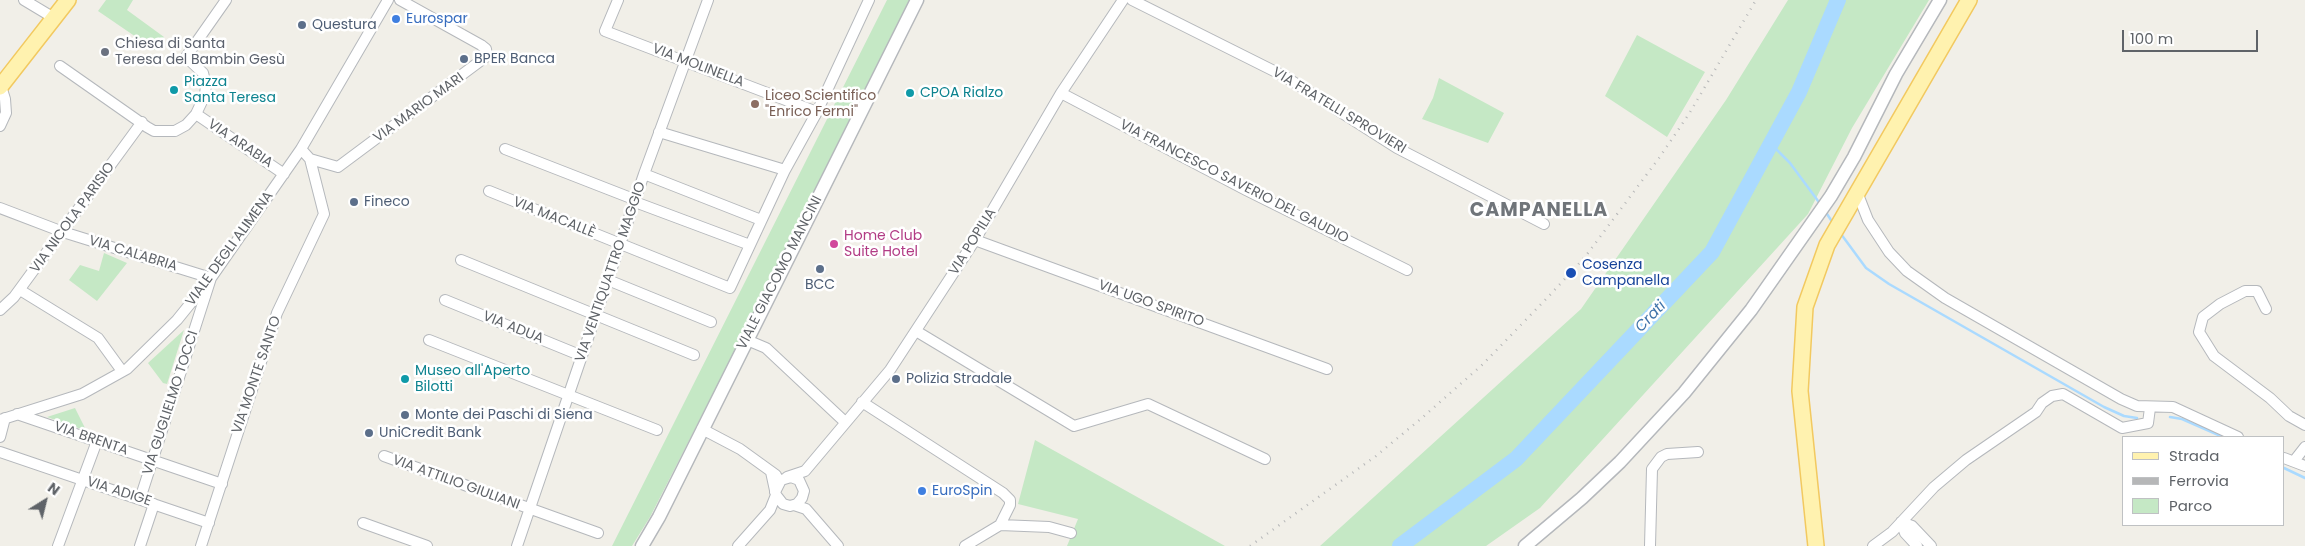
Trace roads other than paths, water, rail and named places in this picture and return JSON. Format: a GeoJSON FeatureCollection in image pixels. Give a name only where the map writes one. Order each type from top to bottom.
{"type":"FeatureCollection","features":[{"type":"Feature","properties":{"kind":"main road"},"geometry":{"type":"LineString","coordinates":[[1,85],[68,0]]}},
{"type":"Feature","properties":{"kind":"main road"},"geometry":{"type":"LineString","coordinates":[[1816,546],[1800,391],[1805,306],[1826,245],[1969,0]]}},
{"type":"Feature","properties":{"kind":"street"},"geometry":{"type":"LineString","coordinates":[[24,0],[54,18]]}},
{"type":"Feature","properties":{"kind":"street"},"geometry":{"type":"LineString","coordinates":[[60,66],[154,131],[175,131],[186,125],[196,114],[205,96],[206,85],[203,73],[186,57],[226,0]]}},
{"type":"Feature","properties":{"kind":"street","name":"VIALE DEGLI ALIMENA"},"geometry":{"type":"LineString","coordinates":[[3,419],[82,394],[122,371],[177,320],[210,278],[301,149],[388,0]]}},
{"type":"Feature","properties":{"kind":"street","name":"VIA MARIO MARI"},"geometry":{"type":"LineString","coordinates":[[310,159],[338,167],[485,60],[488,53],[481,45],[400,0]]}},
{"type":"Feature","properties":{"kind":"street","name":"VIA MOLINELLA"},"geometry":{"type":"LineString","coordinates":[[618,0],[606,31],[817,112]]}},
{"type":"Feature","properties":{"kind":"street","name":"VIA VENTIQUATTRO MAGGIO"},"geometry":{"type":"LineString","coordinates":[[517,546],[644,174],[687,61],[706,0]]}},
{"type":"Feature","properties":{"kind":"street"},"geometry":{"type":"LineString","coordinates":[[505,149],[750,245],[785,170],[817,112],[868,0]]}},
{"type":"Feature","properties":{"kind":"street","name":"VIALE GIACOMO MANCINI"},"geometry":{"type":"LineString","coordinates":[[642,546],[917,0]]}},
{"type":"Feature","properties":{"kind":"street","name":"VIA POPILIA"},"geometry":{"type":"LineString","coordinates":[[805,471],[844,422],[890,370],[975,240],[1061,93],[1123,0]]}},
{"type":"Feature","properties":{"kind":"street","name":"VIA FRATELLI SPROVIERI"},"geometry":{"type":"LineString","coordinates":[[1132,0],[1284,76],[1398,148],[1544,224]]}},
{"type":"Feature","properties":{"kind":"street"},"geometry":{"type":"LineString","coordinates":[[1525,546],[1620,462],[1684,393],[1751,310],[1813,223],[1854,157],[1896,74],[1940,0]]}},
{"type":"Feature","properties":{"kind":"street"},"geometry":{"type":"LineString","coordinates":[[0,126],[6,113],[1,85]]}},
{"type":"Feature","properties":{"kind":"street","name":"VIA FRANCESCO SAVERIO DEL GAUDIO"},"geometry":{"type":"LineString","coordinates":[[1061,93],[1246,190],[1407,270]]}},
{"type":"Feature","properties":{"kind":"street","name":"VIA ARABIA"},"geometry":{"type":"LineString","coordinates":[[196,114],[284,174]]}},
{"type":"Feature","properties":{"kind":"street","name":"VIA NICOLA PARISIO"},"geometry":{"type":"LineString","coordinates":[[0,310],[20,290],[142,122]]}},
{"type":"Feature","properties":{"kind":"street"},"geometry":{"type":"LineString","coordinates":[[659,132],[785,170]]}},
{"type":"Feature","properties":{"kind":"street"},"geometry":{"type":"LineString","coordinates":[[301,149],[310,159]]}},
{"type":"Feature","properties":{"kind":"street","name":"VIA MONTE SANTO"},"geometry":{"type":"LineString","coordinates":[[201,546],[277,313],[321,221],[323,209],[310,159]]}},
{"type":"Feature","properties":{"kind":"street"},"geometry":{"type":"LineString","coordinates":[[644,174],[761,220]]}},
{"type":"Feature","properties":{"kind":"street","name":"VIA MACALLÈ"},"geometry":{"type":"LineString","coordinates":[[489,191],[730,288],[750,245]]}},
{"type":"Feature","properties":{"kind":"street"},"geometry":{"type":"LineString","coordinates":[[1854,198],[1878,237],[1907,271],[1945,298],[2121,400],[2150,408],[2172,407],[2236,436]]}},
{"type":"Feature","properties":{"kind":"street","name":"VIA CALABRIA"},"geometry":{"type":"LineString","coordinates":[[0,208],[63,232],[210,278]]}},
{"type":"Feature","properties":{"kind":"street","name":"VIA UGO SPIRITO"},"geometry":{"type":"LineString","coordinates":[[975,240],[1327,369]]}},
{"type":"Feature","properties":{"kind":"street"},"geometry":{"type":"LineString","coordinates":[[461,260],[694,355]]}},
{"type":"Feature","properties":{"kind":"street","name":"VIA GUGLIELMO TOCCI"},"geometry":{"type":"LineString","coordinates":[[140,499],[210,278]]}},
{"type":"Feature","properties":{"kind":"street"},"geometry":{"type":"LineString","coordinates":[[608,280],[711,322]]}},
{"type":"Feature","properties":{"kind":"street"},"geometry":{"type":"LineString","coordinates":[[20,290],[98,338],[122,371]]}},
{"type":"Feature","properties":{"kind":"street"},"geometry":{"type":"LineString","coordinates":[[2266,309],[2257,290],[2245,291],[2220,304],[2203,317],[2199,332],[2214,356],[2270,398],[2289,416],[2305,425]]}},
{"type":"Feature","properties":{"kind":"street","name":"VIA ADUA"},"geometry":{"type":"LineString","coordinates":[[445,300],[582,356]]}},
{"type":"Feature","properties":{"kind":"street"},"geometry":{"type":"LineString","coordinates":[[916,331],[1074,426],[1148,404],[1265,459]]}},
{"type":"Feature","properties":{"kind":"street"},"geometry":{"type":"LineString","coordinates":[[429,340],[658,430]]}},
{"type":"Feature","properties":{"kind":"street"},"geometry":{"type":"LineString","coordinates":[[747,340],[766,348],[844,422]]}},
{"type":"Feature","properties":{"kind":"street"},"geometry":{"type":"LineString","coordinates":[[1873,546],[1892,532],[1934,487],[1966,460],[2036,412],[2042,403],[2052,396],[2063,394],[2122,428],[2148,423],[2150,408]]}},
{"type":"Feature","properties":{"kind":"street"},"geometry":{"type":"LineString","coordinates":[[862,402],[1010,500],[1010,505],[1000,525]]}},
{"type":"Feature","properties":{"kind":"street","name":"VIA BRENTA"},"geometry":{"type":"LineString","coordinates":[[17,414],[222,484]]}},
{"type":"Feature","properties":{"kind":"street"},"geometry":{"type":"LineString","coordinates":[[0,438],[3,419]]}},
{"type":"Feature","properties":{"kind":"street"},"geometry":{"type":"LineString","coordinates":[[702,429],[740,449],[770,472],[786,478],[799,480],[804,493],[800,501],[770,510]]}},
{"type":"Feature","properties":{"kind":"street"},"geometry":{"type":"LineString","coordinates":[[58,546],[96,441]]}},
{"type":"Feature","properties":{"kind":"street"},"geometry":{"type":"LineString","coordinates":[[2294,461],[2305,447]]}},
{"type":"Feature","properties":{"kind":"street","name":"VIA ADIGE"},"geometry":{"type":"LineString","coordinates":[[0,452],[209,523]]}},
{"type":"Feature","properties":{"kind":"street"},"geometry":{"type":"LineString","coordinates":[[1650,546],[1652,469],[1661,457],[1667,454],[1698,452]]}},
{"type":"Feature","properties":{"kind":"street","name":"VIA ATTILIO GIULIANI"},"geometry":{"type":"LineString","coordinates":[[384,456],[598,533]]}},
{"type":"Feature","properties":{"kind":"street"},"geometry":{"type":"LineString","coordinates":[[2285,458],[2305,466]]}},
{"type":"Feature","properties":{"kind":"street"},"geometry":{"type":"LineString","coordinates":[[738,546],[770,510],[778,484],[786,478],[805,471],[804,493],[806,509],[838,546]]}},
{"type":"Feature","properties":{"kind":"street"},"geometry":{"type":"LineString","coordinates":[[770,472],[780,502],[806,509]]}},
{"type":"Feature","properties":{"kind":"street"},"geometry":{"type":"LineString","coordinates":[[140,546],[154,504]]}},
{"type":"Feature","properties":{"kind":"street"},"geometry":{"type":"LineString","coordinates":[[1901,522],[1905,533],[1917,546]]}},
{"type":"Feature","properties":{"kind":"street"},"geometry":{"type":"LineString","coordinates":[[1901,522],[1912,526],[1931,546]]}},
{"type":"Feature","properties":{"kind":"street"},"geometry":{"type":"LineString","coordinates":[[363,523],[426,546]]}},
{"type":"Feature","properties":{"kind":"street"},"geometry":{"type":"LineString","coordinates":[[964,546],[1000,525],[1049,527],[1071,533]]}},
{"type":"Feature","properties":{"kind":"street"},"geometry":{"type":"LineString","coordinates":[[1530,546],[1542,532]]}},
{"type":"Feature","properties":{"kind":"waterway","name":"Crati"},"geometry":{"type":"LineString","coordinates":[[1400,546],[1516,459],[1712,252],[1799,92],[1838,0]]}},
{"type":"Feature","properties":{"kind":"waterway"},"geometry":{"type":"LineString","coordinates":[[1771,144],[1790,163],[1821,205]]}},
{"type":"Feature","properties":{"kind":"waterway"},"geometry":{"type":"LineString","coordinates":[[1825,211],[1833,223]]}},
{"type":"Feature","properties":{"kind":"waterway"},"geometry":{"type":"LineString","coordinates":[[1841,234],[1866,268],[1889,284],[2104,407],[2124,416],[2137,418]]}},
{"type":"Feature","properties":{"kind":"waterway"},"geometry":{"type":"LineString","coordinates":[[2170,417],[2182,419],[2221,436]]}},
{"type":"Feature","properties":{"kind":"waterway"},"geometry":{"type":"LineString","coordinates":[[2285,468],[2305,478]]}},
{"type":"Feature","properties":{"kind":"railway"},"geometry":{"type":"LineString","coordinates":[[1250,546],[1376,456],[1423,417],[1482,365],[1549,296],[1585,257],[1659,158],[1689,114],[1756,0]]}},
{"type":"Feature","properties":{"kind":"place","name":"Eurospar"},"geometry":{"type":"Point","coordinates":[396,19]}},
{"type":"Feature","properties":{"kind":"place","name":"Questura"},"geometry":{"type":"Point","coordinates":[302,25]}},
{"type":"Feature","properties":{"kind":"place","name":"Chiesa di Santa Teresa del Bambin Gesù"},"geometry":{"type":"Point","coordinates":[105,52]}},
{"type":"Feature","properties":{"kind":"place","name":"BPER Banca"},"geometry":{"type":"Point","coordinates":[464,59]}},
{"type":"Feature","properties":{"kind":"place","name":"Piazza Santa Teresa"},"geometry":{"type":"Point","coordinates":[174,90]}},
{"type":"Feature","properties":{"kind":"place","name":"CPOA Rialzo"},"geometry":{"type":"Point","coordinates":[910,93]}},
{"type":"Feature","properties":{"kind":"place","name":"Liceo Scientifico \"Enrico Fermi\""},"geometry":{"type":"Point","coordinates":[755,104]}},
{"type":"Feature","properties":{"kind":"place","name":"Fineco"},"geometry":{"type":"Point","coordinates":[354,202]}},
{"type":"Feature","properties":{"kind":"place","name":"Home Club Suite Hotel"},"geometry":{"type":"Point","coordinates":[834,244]}},
{"type":"Feature","properties":{"kind":"place","name":"BCC"},"geometry":{"type":"Point","coordinates":[820,269]}},
{"type":"Feature","properties":{"kind":"place","name":"Cosenza Campanella"},"geometry":{"type":"Point","coordinates":[1571,273]}},
{"type":"Feature","properties":{"kind":"place","name":"Museo all'Aperto Bilotti"},"geometry":{"type":"Point","coordinates":[405,379]}},
{"type":"Feature","properties":{"kind":"place","name":"Polizia Stradale"},"geometry":{"type":"Point","coordinates":[896,379]}},
{"type":"Feature","properties":{"kind":"place","name":"Monte dei Paschi di Siena"},"geometry":{"type":"Point","coordinates":[405,415]}},
{"type":"Feature","properties":{"kind":"place","name":"UniCredit Bank"},"geometry":{"type":"Point","coordinates":[369,433]}},
{"type":"Feature","properties":{"kind":"place","name":"EuroSpin"},"geometry":{"type":"Point","coordinates":[922,491]}},
{"type":"Feature","properties":{"kind":"district","name":"CAMPANELLA"},"geometry":{"type":"Point","coordinates":[1539,211]}}]}
